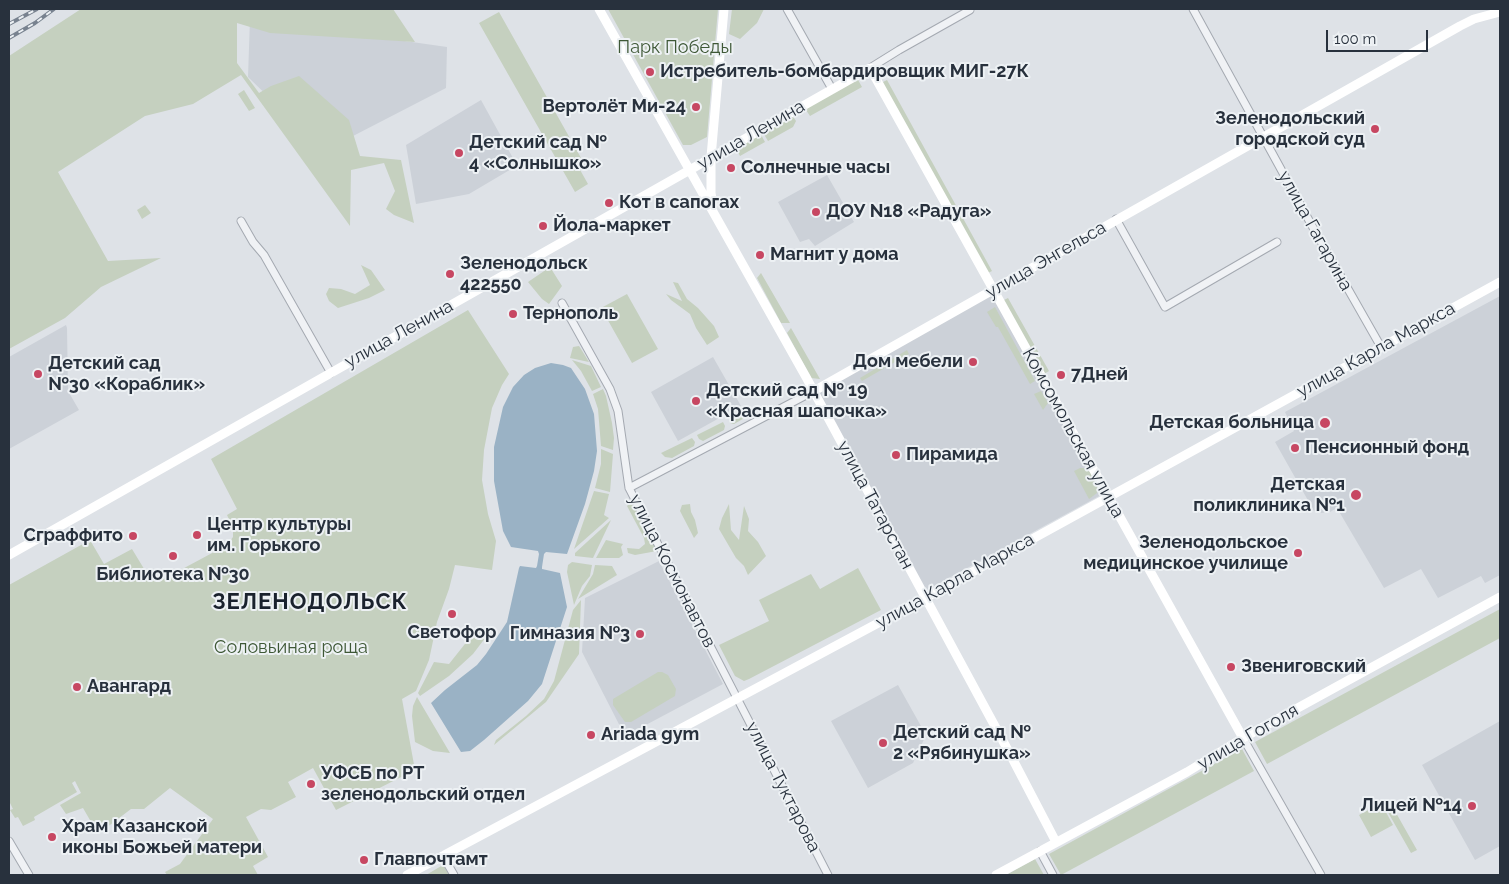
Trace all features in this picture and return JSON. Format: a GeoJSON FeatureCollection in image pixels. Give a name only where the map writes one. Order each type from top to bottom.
{"type":"FeatureCollection","features":[{"type":"Feature","properties":{"kind":"street","name":"улица Татарстан"},"geometry":{"type":"LineString","coordinates":[[599,9],[691,169],[814,391],[1056,842]]}},
{"type":"Feature","properties":{"kind":"street"},"geometry":{"type":"LineString","coordinates":[[714,210],[711,193],[712,157],[724,9]]}},
{"type":"Feature","properties":{"kind":"street"},"geometry":{"type":"LineString","coordinates":[[787,9],[832,89]]}},
{"type":"Feature","properties":{"kind":"street","name":"улица Гагарина"},"geometry":{"type":"LineString","coordinates":[[1192,9],[1381,347]]}},
{"type":"Feature","properties":{"kind":"street","name":"улица Ленина"},"geometry":{"type":"LineString","coordinates":[[9,554],[970,10]]}},
{"type":"Feature","properties":{"kind":"street","name":"улица Энгельса"},"geometry":{"type":"LineString","coordinates":[[628,488],[814,391],[1460,26],[1474,19],[1500,12]]}},
{"type":"Feature","properties":{"kind":"street","name":"Комсомольская улица"},"geometry":{"type":"LineString","coordinates":[[870,68],[1321,875]]}},
{"type":"Feature","properties":{"kind":"street"},"geometry":{"type":"LineString","coordinates":[[1116,219],[1165,307],[1277,242]]}},
{"type":"Feature","properties":{"kind":"street"},"geometry":{"type":"LineString","coordinates":[[241,221],[253,242],[264,255],[331,373]]}},
{"type":"Feature","properties":{"kind":"street","name":"улица Карла Маркса"},"geometry":{"type":"LineString","coordinates":[[412,874],[925,598],[1500,282]]}},
{"type":"Feature","properties":{"kind":"street","name":"улица Космонавтов"},"geometry":{"type":"LineString","coordinates":[[562,303],[601,370],[613,396],[618,411],[628,488],[738,698]]}},
{"type":"Feature","properties":{"kind":"street","name":"улица Гоголя"},"geometry":{"type":"LineString","coordinates":[[996,875],[1187,772],[1243,738],[1500,597]]}},
{"type":"Feature","properties":{"kind":"street","name":"улица Туктарова"},"geometry":{"type":"LineString","coordinates":[[738,698],[828,875]]}},
{"type":"Feature","properties":{"kind":"street"},"geometry":{"type":"LineString","coordinates":[[9,841],[29,875]]}},
{"type":"Feature","properties":{"kind":"street"},"geometry":{"type":"LineString","coordinates":[[1040,851],[1053,875]]}},
{"type":"Feature","properties":{"kind":"street"},"geometry":{"type":"LineString","coordinates":[[443,856],[454,875]]}},
{"type":"Feature","properties":{"kind":"shaded area"},"geometry":{"type":"Polygon","coordinates":[[[250,19],[447,47],[446,88],[324,151],[248,77],[250,19]]]}},
{"type":"Feature","properties":{"kind":"shaded area","name":"Детский сад № 4 «Солнышко»"},"geometry":{"type":"Polygon","coordinates":[[[481,100],[514,160],[513,168],[469,194],[416,204],[406,145],[481,100]]]}},
{"type":"Feature","properties":{"kind":"shaded area","name":"ДОУ N18 «Радуга»"},"geometry":{"type":"Polygon","coordinates":[[[827,175],[854,222],[815,246],[809,239],[800,242],[778,202],[827,175]]]}},
{"type":"Feature","properties":{"kind":"shaded area"},"geometry":{"type":"Polygon","coordinates":[[[992,294],[1101,495],[925,591],[817,393],[992,294]]]}},
{"type":"Feature","properties":{"kind":"shaded area"},"geometry":{"type":"Polygon","coordinates":[[[1500,296],[1500,575],[1485,583],[1481,576],[1438,598],[1421,569],[1384,588],[1337,508],[1330,512],[1321,513],[1314,511],[1275,442],[1294,431],[1285,412],[1500,296]]]}},
{"type":"Feature","properties":{"kind":"shaded area","name":"Детский сад №30 «Кораблик»"},"geometry":{"type":"Polygon","coordinates":[[[66,325],[68,391],[79,410],[9,449],[9,357],[66,325]]]}},
{"type":"Feature","properties":{"kind":"shaded area","name":"Детский сад № 19 «Красная шапочка»"},"geometry":{"type":"Polygon","coordinates":[[[713,357],[741,406],[678,441],[651,392],[713,357]]]}},
{"type":"Feature","properties":{"kind":"shaded area","name":"Гимназия №3"},"geometry":{"type":"Polygon","coordinates":[[[659,561],[723,684],[625,736],[582,652],[585,598],[659,561]]]}},
{"type":"Feature","properties":{"kind":"shaded area","name":"Детский сад № 2 «Рябинушка»"},"geometry":{"type":"Polygon","coordinates":[[[898,685],[926,735],[913,763],[868,788],[831,721],[898,685]]]}},
{"type":"Feature","properties":{"kind":"shaded area","name":"Лицей №14"},"geometry":{"type":"Polygon","coordinates":[[[1500,721],[1500,846],[1475,860],[1422,765],[1500,721]]]}},
{"type":"Feature","properties":{"kind":"green space"},"geometry":{"type":"Polygon","coordinates":[[[81,9],[393,9],[415,42],[270,33],[237,23],[237,63],[259,93],[271,86],[299,76],[349,120],[360,156],[401,160],[414,223],[394,215],[386,209],[395,191],[384,163],[351,170],[350,226],[241,75],[193,104],[145,116],[58,172],[108,261],[161,258],[101,287],[65,318],[9,349],[9,56],[81,9]]]}},
{"type":"Feature","properties":{"kind":"green space","name":"Парк Победы"},"geometry":{"type":"Polygon","coordinates":[[[608,9],[718,9],[707,137],[691,145],[683,145],[608,9]]]}},
{"type":"Feature","properties":{"kind":"green space"},"geometry":{"type":"Polygon","coordinates":[[[732,9],[764,9],[757,23],[740,39],[729,34],[732,9]]]}},
{"type":"Feature","properties":{"kind":"green space"},"geometry":{"type":"Polygon","coordinates":[[[499,12],[585,165],[579,168],[588,184],[575,192],[479,23],[499,12]]]}},
{"type":"Feature","properties":{"kind":"green space"},"geometry":{"type":"Polygon","coordinates":[[[857,78],[862,87],[810,116],[804,107],[857,78]]]}},
{"type":"Feature","properties":{"kind":"green space"},"geometry":{"type":"Polygon","coordinates":[[[887,80],[992,271],[986,274],[881,83],[887,80]]]}},
{"type":"Feature","properties":{"kind":"green space"},"geometry":{"type":"Polygon","coordinates":[[[244,90],[255,108],[249,111],[238,94],[244,90]]]}},
{"type":"Feature","properties":{"kind":"green space"},"geometry":{"type":"Polygon","coordinates":[[[790,116],[796,121],[793,127],[768,141],[762,131],[790,116]]]}},
{"type":"Feature","properties":{"kind":"green space"},"geometry":{"type":"Polygon","coordinates":[[[760,133],[765,142],[740,156],[735,147],[760,133]]]}},
{"type":"Feature","properties":{"kind":"green space"},"geometry":{"type":"Polygon","coordinates":[[[145,205],[151,213],[142,219],[137,210],[145,205]]]}},
{"type":"Feature","properties":{"kind":"green space"},"geometry":{"type":"Polygon","coordinates":[[[361,265],[371,270],[385,290],[369,298],[338,308],[329,301],[326,294],[329,288],[341,289],[355,294],[370,285],[361,265]]]}},
{"type":"Feature","properties":{"kind":"green space"},"geometry":{"type":"Polygon","coordinates":[[[550,267],[562,286],[549,304],[542,299],[528,282],[550,267]]]}},
{"type":"Feature","properties":{"kind":"green space"},"geometry":{"type":"Polygon","coordinates":[[[761,273],[790,323],[781,323],[757,278],[761,273]]]}},
{"type":"Feature","properties":{"kind":"green space"},"geometry":{"type":"Polygon","coordinates":[[[673,282],[678,283],[687,299],[714,326],[719,337],[707,345],[690,314],[666,294],[682,301],[673,282]]]}},
{"type":"Feature","properties":{"kind":"green space"},"geometry":{"type":"Polygon","coordinates":[[[627,294],[658,349],[632,363],[601,308],[627,294]]]}},
{"type":"Feature","properties":{"kind":"green space"},"geometry":{"type":"Polygon","coordinates":[[[1008,298],[1049,371],[1044,374],[1002,301],[1008,298]]]}},
{"type":"Feature","properties":{"kind":"green space"},"geometry":{"type":"Polygon","coordinates":[[[995,307],[1035,381],[1030,384],[998,327],[996,327],[987,312],[995,307]]]}},
{"type":"Feature","properties":{"kind":"green space","name":"Соловьиная роща"},"geometry":{"type":"Polygon","coordinates":[[[468,310],[509,374],[492,408],[484,450],[482,480],[488,514],[496,541],[492,570],[455,565],[449,589],[437,622],[429,660],[416,691],[402,699],[415,770],[336,810],[313,768],[288,782],[296,797],[271,810],[261,809],[246,817],[268,857],[253,866],[258,875],[167,875],[165,872],[180,864],[213,819],[170,788],[144,809],[131,809],[98,834],[83,808],[66,814],[60,805],[81,793],[75,781],[72,783],[77,792],[34,817],[35,820],[23,826],[18,817],[15,818],[10,810],[13,809],[9,801],[9,585],[90,540],[104,564],[132,549],[149,577],[155,581],[160,581],[227,545],[233,537],[233,528],[227,515],[237,509],[211,459],[468,310]]]}},
{"type":"Feature","properties":{"kind":"green space"},"geometry":{"type":"Polygon","coordinates":[[[791,328],[820,379],[811,378],[787,333],[791,328]]]}},
{"type":"Feature","properties":{"kind":"green space"},"geometry":{"type":"Polygon","coordinates":[[[579,346],[589,362],[570,358],[573,347],[579,346]]]}},
{"type":"Feature","properties":{"kind":"green space"},"geometry":{"type":"Polygon","coordinates":[[[907,350],[909,354],[862,381],[860,378],[907,350]]]}},
{"type":"Feature","properties":{"kind":"green space"},"geometry":{"type":"Polygon","coordinates":[[[572,360],[591,366],[601,387],[592,391],[581,371],[572,360]]]}},
{"type":"Feature","properties":{"kind":"green space"},"geometry":{"type":"Polygon","coordinates":[[[603,389],[612,423],[613,450],[601,446],[598,409],[593,394],[603,389]]]}},
{"type":"Feature","properties":{"kind":"green space"},"geometry":{"type":"Polygon","coordinates":[[[1041,391],[1048,403],[1043,410],[1034,394],[1041,391]]]}},
{"type":"Feature","properties":{"kind":"green space"},"geometry":{"type":"Polygon","coordinates":[[[747,409],[749,412],[748,416],[734,424],[730,423],[729,419],[747,409]]]}},
{"type":"Feature","properties":{"kind":"green space"},"geometry":{"type":"Polygon","coordinates":[[[723,422],[724,430],[703,441],[699,439],[697,435],[723,422]]]}},
{"type":"Feature","properties":{"kind":"green space"},"geometry":{"type":"Polygon","coordinates":[[[692,438],[695,442],[694,446],[672,458],[665,457],[661,453],[692,438]]]}},
{"type":"Feature","properties":{"kind":"green space"},"geometry":{"type":"Polygon","coordinates":[[[601,449],[613,454],[610,492],[595,488],[601,464],[601,449]]]}},
{"type":"Feature","properties":{"kind":"green space"},"geometry":{"type":"Polygon","coordinates":[[[1080,468],[1090,472],[1097,485],[1097,493],[1089,499],[1074,471],[1080,468]]]}},
{"type":"Feature","properties":{"kind":"green space"},"geometry":{"type":"Polygon","coordinates":[[[594,491],[609,494],[604,515],[609,518],[574,549],[594,491]]]}},
{"type":"Feature","properties":{"kind":"green space"},"geometry":{"type":"Polygon","coordinates":[[[630,503],[635,507],[657,551],[635,555],[628,553],[627,548],[639,549],[645,544],[644,538],[627,506],[630,503]]]}},
{"type":"Feature","properties":{"kind":"green space"},"geometry":{"type":"Polygon","coordinates":[[[690,504],[698,533],[694,538],[680,511],[682,505],[690,504]]]}},
{"type":"Feature","properties":{"kind":"green space"},"geometry":{"type":"Polygon","coordinates":[[[729,504],[731,530],[739,540],[744,506],[749,519],[748,531],[758,542],[766,556],[748,575],[719,529],[729,504]]]}},
{"type":"Feature","properties":{"kind":"green space"},"geometry":{"type":"Polygon","coordinates":[[[611,520],[593,558],[575,556],[575,553],[611,520]]]}},
{"type":"Feature","properties":{"kind":"green space"},"geometry":{"type":"Polygon","coordinates":[[[606,540],[623,544],[621,547],[623,555],[619,558],[596,558],[606,540]]]}},
{"type":"Feature","properties":{"kind":"green space"},"geometry":{"type":"Polygon","coordinates":[[[572,562],[592,565],[590,576],[582,586],[574,605],[567,572],[568,565],[572,562]]]}},
{"type":"Feature","properties":{"kind":"green space"},"geometry":{"type":"Polygon","coordinates":[[[595,565],[612,566],[617,575],[578,599],[593,574],[595,565]]]}},
{"type":"Feature","properties":{"kind":"green space"},"geometry":{"type":"Polygon","coordinates":[[[858,568],[881,610],[749,679],[744,681],[735,676],[719,645],[769,621],[759,600],[811,574],[820,589],[858,568]]]}},
{"type":"Feature","properties":{"kind":"green space"},"geometry":{"type":"Polygon","coordinates":[[[581,600],[579,654],[546,702],[494,745],[496,740],[544,699],[554,681],[573,610],[581,600]]]}},
{"type":"Feature","properties":{"kind":"green space"},"geometry":{"type":"Polygon","coordinates":[[[1500,609],[1500,638],[1267,764],[1255,742],[1500,609]]]}},
{"type":"Feature","properties":{"kind":"green space"},"geometry":{"type":"Polygon","coordinates":[[[476,630],[489,633],[473,654],[449,676],[420,696],[418,693],[434,662],[449,664],[476,630]]]}},
{"type":"Feature","properties":{"kind":"green space"},"geometry":{"type":"Polygon","coordinates":[[[658,672],[668,675],[676,689],[675,696],[631,722],[625,722],[613,705],[613,699],[658,672]]]}},
{"type":"Feature","properties":{"kind":"green space"},"geometry":{"type":"Polygon","coordinates":[[[417,697],[450,753],[433,751],[415,742],[412,716],[413,706],[417,697]]]}},
{"type":"Feature","properties":{"kind":"green space"},"geometry":{"type":"Polygon","coordinates":[[[1242,749],[1254,771],[1061,875],[1049,854],[1242,749]]]}},
{"type":"Feature","properties":{"kind":"green space"},"geometry":{"type":"Polygon","coordinates":[[[1381,803],[1393,825],[1371,837],[1359,815],[1381,803]]]}},
{"type":"Feature","properties":{"kind":"green space"},"geometry":{"type":"Polygon","coordinates":[[[1391,804],[1417,850],[1411,853],[1385,807],[1391,804]]]}},
{"type":"Feature","properties":{"kind":"green space"},"geometry":{"type":"Polygon","coordinates":[[[1035,859],[1044,875],[1006,875],[1035,859]]]}},
{"type":"Feature","properties":{"kind":"green space"},"geometry":{"type":"Polygon","coordinates":[[[443,865],[449,875],[426,875],[443,865]]]}},
{"type":"Feature","properties":{"kind":"water"},"geometry":{"type":"Polygon","coordinates":[[[551,363],[571,368],[585,389],[594,414],[597,451],[585,504],[567,554],[546,552],[544,554],[542,569],[560,573],[567,607],[542,684],[528,701],[484,740],[470,751],[461,752],[431,703],[477,665],[486,654],[507,622],[520,566],[536,568],[537,566],[538,551],[511,547],[503,531],[494,481],[494,447],[503,407],[513,387],[524,375],[535,368],[551,363]]]}},
{"type":"Feature","properties":{"kind":"railway"},"geometry":{"type":"LineString","coordinates":[[9,24],[37,9]]}},
{"type":"Feature","properties":{"kind":"railway"},"geometry":{"type":"LineString","coordinates":[[9,38],[54,9]]}},
{"type":"Feature","properties":{"kind":"place","name":"Истребитель-бомбардировщик МИГ-27К"},"geometry":{"type":"Point","coordinates":[650,72]}},
{"type":"Feature","properties":{"kind":"place","name":"Вертолёт Ми-24"},"geometry":{"type":"Point","coordinates":[696,107]}},
{"type":"Feature","properties":{"kind":"place","name":"Зеленодольский городской суд"},"geometry":{"type":"Point","coordinates":[1375,129]}},
{"type":"Feature","properties":{"kind":"place","name":"Детский сад № 4 «Солнышко»"},"geometry":{"type":"Point","coordinates":[459,153]}},
{"type":"Feature","properties":{"kind":"place","name":"Солнечные часы"},"geometry":{"type":"Point","coordinates":[731,168]}},
{"type":"Feature","properties":{"kind":"place","name":"Кот в сапогах"},"geometry":{"type":"Point","coordinates":[609,203]}},
{"type":"Feature","properties":{"kind":"place","name":"ДОУ N18 «Радуга»"},"geometry":{"type":"Point","coordinates":[816,212]}},
{"type":"Feature","properties":{"kind":"place","name":"Йола-маркет"},"geometry":{"type":"Point","coordinates":[543,226]}},
{"type":"Feature","properties":{"kind":"place","name":"Магнит у дома"},"geometry":{"type":"Point","coordinates":[760,255]}},
{"type":"Feature","properties":{"kind":"place","name":"Зеленодольск 422550"},"geometry":{"type":"Point","coordinates":[450,274]}},
{"type":"Feature","properties":{"kind":"place","name":"Тернополь"},"geometry":{"type":"Point","coordinates":[513,314]}},
{"type":"Feature","properties":{"kind":"place","name":"Дом мебели"},"geometry":{"type":"Point","coordinates":[973,362]}},
{"type":"Feature","properties":{"kind":"place","name":"Детский сад №30 «Кораблик»"},"geometry":{"type":"Point","coordinates":[38,374]}},
{"type":"Feature","properties":{"kind":"place","name":"7Дней"},"geometry":{"type":"Point","coordinates":[1061,375]}},
{"type":"Feature","properties":{"kind":"place","name":"Детский сад № 19 «Красная шапочка»"},"geometry":{"type":"Point","coordinates":[696,401]}},
{"type":"Feature","properties":{"kind":"place","name":"Детская больница"},"geometry":{"type":"Point","coordinates":[1325,423]}},
{"type":"Feature","properties":{"kind":"place","name":"Пенсионный фонд"},"geometry":{"type":"Point","coordinates":[1295,448]}},
{"type":"Feature","properties":{"kind":"place","name":"Пирамида"},"geometry":{"type":"Point","coordinates":[896,455]}},
{"type":"Feature","properties":{"kind":"place","name":"Детская поликлиника №1"},"geometry":{"type":"Point","coordinates":[1356,495]}},
{"type":"Feature","properties":{"kind":"place","name":"Центр культуры им. Горького"},"geometry":{"type":"Point","coordinates":[197,535]}},
{"type":"Feature","properties":{"kind":"place","name":"Сграффито"},"geometry":{"type":"Point","coordinates":[133,536]}},
{"type":"Feature","properties":{"kind":"place","name":"Зеленодольское медицинское училище"},"geometry":{"type":"Point","coordinates":[1298,553]}},
{"type":"Feature","properties":{"kind":"place","name":"Библиотека №30"},"geometry":{"type":"Point","coordinates":[173,556]}},
{"type":"Feature","properties":{"kind":"place","name":"Светофор"},"geometry":{"type":"Point","coordinates":[452,614]}},
{"type":"Feature","properties":{"kind":"place","name":"Гимназия №3"},"geometry":{"type":"Point","coordinates":[640,634]}},
{"type":"Feature","properties":{"kind":"place","name":"Звениговский"},"geometry":{"type":"Point","coordinates":[1231,667]}},
{"type":"Feature","properties":{"kind":"place","name":"Авангард"},"geometry":{"type":"Point","coordinates":[77,687]}},
{"type":"Feature","properties":{"kind":"place","name":"Ariada gym"},"geometry":{"type":"Point","coordinates":[591,735]}},
{"type":"Feature","properties":{"kind":"place","name":"Детский сад № 2 «Рябинушка»"},"geometry":{"type":"Point","coordinates":[883,743]}},
{"type":"Feature","properties":{"kind":"place","name":"УФСБ по РТ зеленодольский отдел"},"geometry":{"type":"Point","coordinates":[311,784]}},
{"type":"Feature","properties":{"kind":"place","name":"Лицей №14"},"geometry":{"type":"Point","coordinates":[1472,806]}},
{"type":"Feature","properties":{"kind":"place","name":"Храм Казанской иконы Божьей матери"},"geometry":{"type":"Point","coordinates":[52,837]}},
{"type":"Feature","properties":{"kind":"place","name":"Главпочтамт"},"geometry":{"type":"Point","coordinates":[364,860]}},
{"type":"Feature","properties":{"kind":"district","name":"ЗЕЛЕНОДОЛЬСК"},"geometry":{"type":"Point","coordinates":[310,602]}}]}
